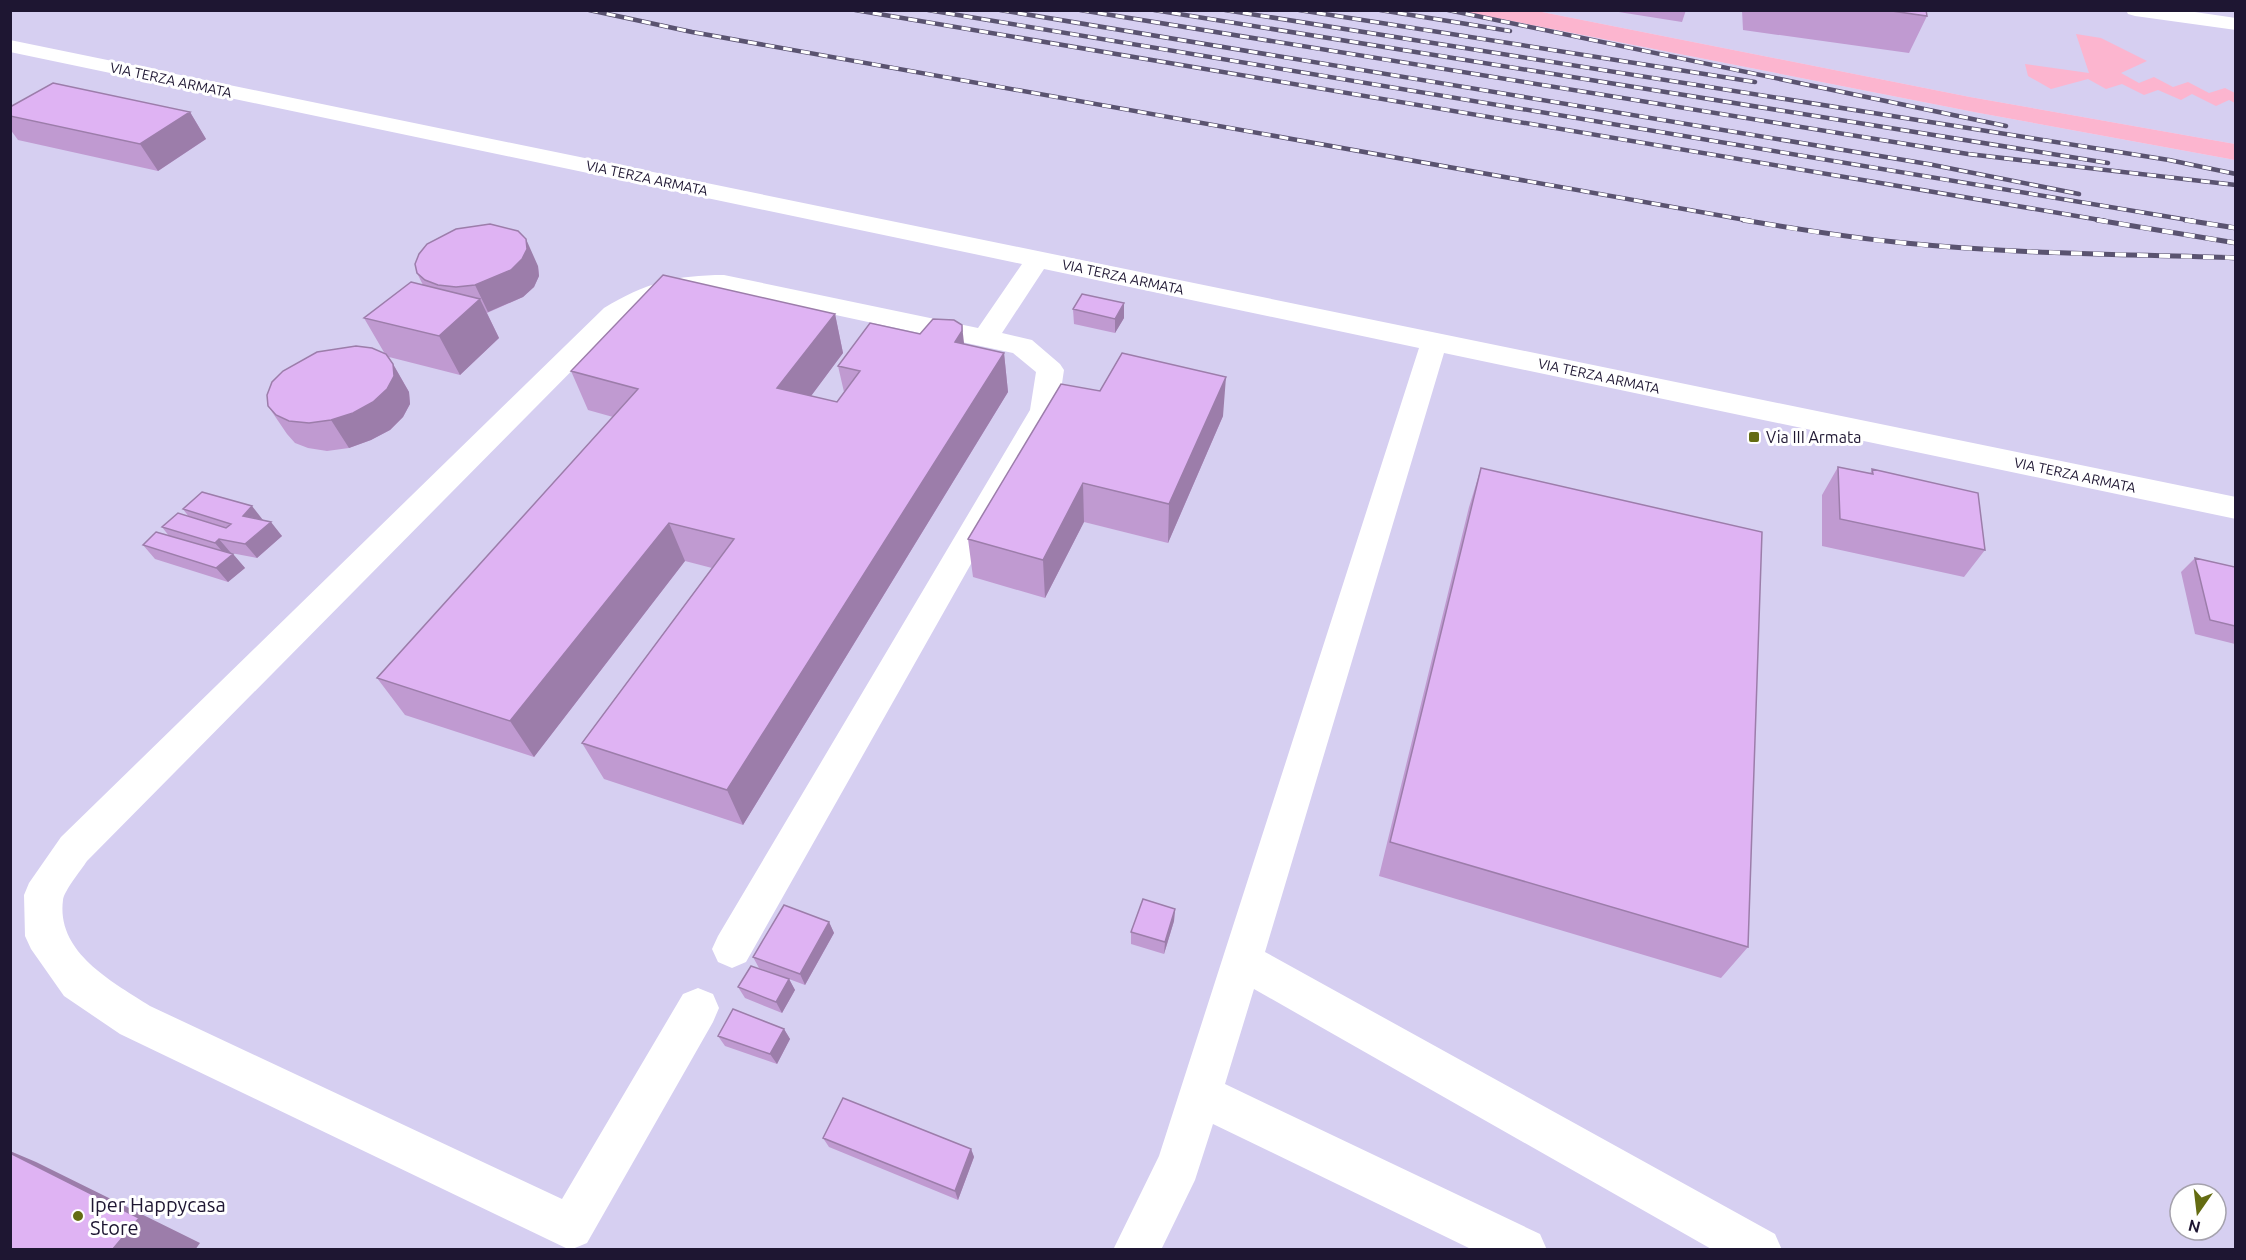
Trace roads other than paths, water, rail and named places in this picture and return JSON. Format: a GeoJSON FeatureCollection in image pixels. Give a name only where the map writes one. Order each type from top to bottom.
{"type":"FeatureCollection","features":[{"type":"Feature","properties":{"kind":"street"},"geometry":{"type":"LineString","coordinates":[[2135,10],[2235,24]]}},
{"type":"Feature","properties":{"kind":"street","name":"VIA TERZA ARMATA"},"geometry":{"type":"LineString","coordinates":[[10,46],[2235,508]]}},
{"type":"Feature","properties":{"kind":"street"},"geometry":{"type":"LineString","coordinates":[[985,338],[1038,259]]}},
{"type":"Feature","properties":{"kind":"street"},"geometry":{"type":"LineString","coordinates":[[698,1008],[571,1227],[135,1020],[78,982],[45,936],[43,896],[74,849],[613,314],[642,295],[683,282],[724,283],[1022,346],[1050,370],[1044,410],[732,949]]}},
{"type":"Feature","properties":{"kind":"street"},"geometry":{"type":"LineString","coordinates":[[1136,1250],[1179,1164],[1434,342]]}},
{"type":"Feature","properties":{"kind":"street"},"geometry":{"type":"LineString","coordinates":[[1243,961],[1759,1250]]}},
{"type":"Feature","properties":{"kind":"street"},"geometry":{"type":"LineString","coordinates":[[1201,1095],[1524,1250]]}},
{"type":"Feature","properties":{"kind":"railway"},"geometry":{"type":"LineString","coordinates":[[589,10],[692,32],[1751,221]]}},
{"type":"Feature","properties":{"kind":"railway"},"geometry":{"type":"LineString","coordinates":[[855,10],[2106,221]]}},
{"type":"Feature","properties":{"kind":"railway"},"geometry":{"type":"LineString","coordinates":[[928,10],[2194,221]]}},
{"type":"Feature","properties":{"kind":"railway"},"geometry":{"type":"LineString","coordinates":[[1000,10],[1928,164],[2079,194]]}},
{"type":"Feature","properties":{"kind":"railway"},"geometry":{"type":"LineString","coordinates":[[1080,10],[1968,154],[2236,185]]}},
{"type":"Feature","properties":{"kind":"railway"},"geometry":{"type":"LineString","coordinates":[[1154,10],[2108,163]]}},
{"type":"Feature","properties":{"kind":"railway"},"geometry":{"type":"LineString","coordinates":[[1225,10],[2169,160],[2236,174]]}},
{"type":"Feature","properties":{"kind":"railway"},"geometry":{"type":"LineString","coordinates":[[1299,10],[1755,82]]}},
{"type":"Feature","properties":{"kind":"railway"},"geometry":{"type":"LineString","coordinates":[[1380,10],[1510,31]]}},
{"type":"Feature","properties":{"kind":"railway"},"geometry":{"type":"LineString","coordinates":[[1448,10],[2006,126]]}},
{"type":"Feature","properties":{"kind":"railway"},"geometry":{"type":"LineString","coordinates":[[1743,220],[1864,239],[1946,247],[2029,252],[2236,258]]}},
{"type":"Feature","properties":{"kind":"railway"},"geometry":{"type":"LineString","coordinates":[[2097,220],[2236,243]]}},
{"type":"Feature","properties":{"kind":"railway"},"geometry":{"type":"LineString","coordinates":[[2185,220],[2236,228]]}},
{"type":"Feature","properties":{"kind":"place","name":"Via III Armata"},"geometry":{"type":"Point","coordinates":[1754,437]}},
{"type":"Feature","properties":{"kind":"place","name":"Iper Happycasa Store"},"geometry":{"type":"Point","coordinates":[78,1216]}}]}
